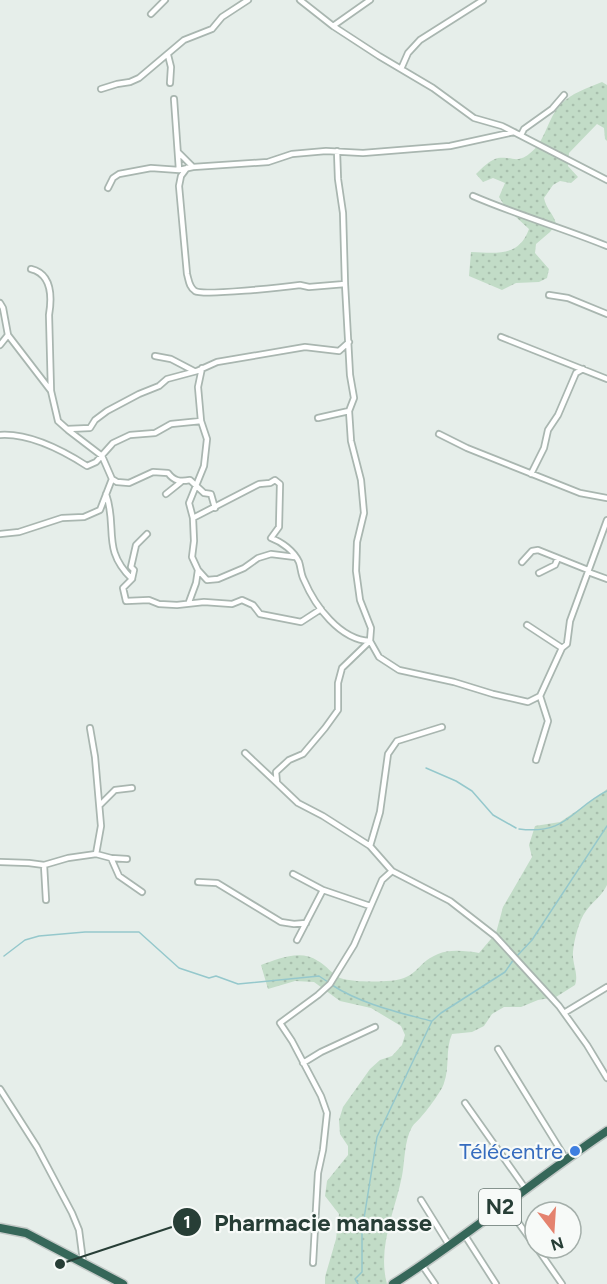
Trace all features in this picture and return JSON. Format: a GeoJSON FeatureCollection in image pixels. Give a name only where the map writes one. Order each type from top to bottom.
{"type":"FeatureCollection","features":[{"type":"Feature","properties":{"kind":"highway","name":"N2"},"geometry":{"type":"LineString","coordinates":[[393,1284],[607,1131]]}},
{"type":"Feature","properties":{"kind":"highway"},"geometry":{"type":"LineString","coordinates":[[0,1228],[26,1233],[123,1284]]}},
{"type":"Feature","properties":{"kind":"street"},"geometry":{"type":"LineString","coordinates":[[151,14],[165,0]]}},
{"type":"Feature","properties":{"kind":"street"},"geometry":{"type":"LineString","coordinates":[[101,89],[139,78],[184,40],[212,29],[222,17],[248,0]]}},
{"type":"Feature","properties":{"kind":"street"},"geometry":{"type":"LineString","coordinates":[[300,0],[333,26],[433,88],[474,118],[521,135],[607,180]]}},
{"type":"Feature","properties":{"kind":"street"},"geometry":{"type":"LineString","coordinates":[[333,26],[370,0]]}},
{"type":"Feature","properties":{"kind":"street"},"geometry":{"type":"LineString","coordinates":[[401,69],[408,53],[420,40],[483,0]]}},
{"type":"Feature","properties":{"kind":"street"},"geometry":{"type":"LineString","coordinates":[[168,55],[171,67],[170,84]]}},
{"type":"Feature","properties":{"kind":"street"},"geometry":{"type":"LineString","coordinates":[[521,135],[524,129],[552,109],[564,95]]}},
{"type":"Feature","properties":{"kind":"street"},"geometry":{"type":"LineString","coordinates":[[174,99],[179,170]]}},
{"type":"Feature","properties":{"kind":"street"},"geometry":{"type":"LineString","coordinates":[[108,188],[113,178],[119,174],[152,168],[179,170],[268,162],[292,154],[363,153],[450,146],[514,132]]}},
{"type":"Feature","properties":{"kind":"street"},"geometry":{"type":"LineString","coordinates":[[177,152],[193,167]]}},
{"type":"Feature","properties":{"kind":"street"},"geometry":{"type":"LineString","coordinates":[[337,152],[338,179],[344,213],[345,284],[354,398],[349,411],[351,441],[361,480],[364,513],[357,542],[356,572],[360,600],[370,628],[370,641],[379,657],[399,670],[454,681],[493,694],[528,702],[540,696],[562,648],[567,644],[570,621],[607,520]]}},
{"type":"Feature","properties":{"kind":"street"},"geometry":{"type":"LineString","coordinates":[[187,168],[181,176],[179,186],[188,274],[190,286],[195,291],[211,294],[300,285],[309,287],[345,284]]}},
{"type":"Feature","properties":{"kind":"street"},"geometry":{"type":"LineString","coordinates":[[473,196],[607,246]]}},
{"type":"Feature","properties":{"kind":"street"},"geometry":{"type":"LineString","coordinates":[[31,269],[40,272],[49,284],[51,391],[58,421],[102,456],[112,479],[117,482],[129,483],[153,472],[168,473],[172,478],[181,482]]}},
{"type":"Feature","properties":{"kind":"street"},"geometry":{"type":"LineString","coordinates":[[549,295],[568,298],[607,314]]}},
{"type":"Feature","properties":{"kind":"street"},"geometry":{"type":"LineString","coordinates":[[0,303],[8,335],[51,391]]}},
{"type":"Feature","properties":{"kind":"street"},"geometry":{"type":"LineString","coordinates":[[0,345],[8,335]]}},
{"type":"Feature","properties":{"kind":"street"},"geometry":{"type":"LineString","coordinates":[[501,337],[607,379]]}},
{"type":"Feature","properties":{"kind":"street"},"geometry":{"type":"LineString","coordinates":[[339,351],[349,342]]}},
{"type":"Feature","properties":{"kind":"street"},"geometry":{"type":"LineString","coordinates":[[67,429],[90,428],[95,420],[107,411],[159,386],[167,379],[200,370],[217,362],[305,347],[339,351],[350,360]]}},
{"type":"Feature","properties":{"kind":"street"},"geometry":{"type":"LineString","coordinates":[[155,356],[171,359],[192,371],[200,370]]}},
{"type":"Feature","properties":{"kind":"street"},"geometry":{"type":"LineString","coordinates":[[531,474],[544,448],[548,430],[558,415],[576,373],[583,369]]}},
{"type":"Feature","properties":{"kind":"street"},"geometry":{"type":"LineString","coordinates":[[200,370],[198,387],[201,422],[207,440],[204,466],[189,503],[194,519],[192,557],[198,570],[207,580],[218,579],[244,568],[258,558],[271,554],[295,557]]}},
{"type":"Feature","properties":{"kind":"street"},"geometry":{"type":"LineString","coordinates":[[318,418],[349,411]]}},
{"type":"Feature","properties":{"kind":"street"},"geometry":{"type":"LineString","coordinates":[[0,435],[17,436],[36,441],[66,453],[87,466],[96,462],[113,443],[130,435],[155,432],[171,424],[201,422]]}},
{"type":"Feature","properties":{"kind":"street"},"geometry":{"type":"LineString","coordinates":[[439,434],[531,474],[580,492],[607,498]]}},
{"type":"Feature","properties":{"kind":"street"},"geometry":{"type":"LineString","coordinates":[[0,534],[19,532],[62,518],[84,517],[100,510],[112,479]]}},
{"type":"Feature","properties":{"kind":"street"},"geometry":{"type":"LineString","coordinates":[[166,494],[181,482],[190,480],[204,493],[211,494],[215,508]]}},
{"type":"Feature","properties":{"kind":"street"},"geometry":{"type":"LineString","coordinates":[[194,519],[259,484],[275,480],[280,484],[279,527],[282,542]]}},
{"type":"Feature","properties":{"kind":"street"},"geometry":{"type":"LineString","coordinates":[[106,494],[111,508],[112,549],[123,570],[132,579]]}},
{"type":"Feature","properties":{"kind":"street"},"geometry":{"type":"LineString","coordinates":[[100,510],[111,518]]}},
{"type":"Feature","properties":{"kind":"street"},"geometry":{"type":"LineString","coordinates":[[279,527],[272,538],[282,542],[299,561],[303,579],[321,609],[335,625],[359,641],[370,641]]}},
{"type":"Feature","properties":{"kind":"street"},"geometry":{"type":"LineString","coordinates":[[147,534],[136,544],[131,567],[134,570],[132,579],[123,588],[126,601],[149,600],[159,604],[177,605],[189,602],[232,604],[242,600],[253,605],[260,614],[301,622],[321,609]]}},
{"type":"Feature","properties":{"kind":"street"},"geometry":{"type":"LineString","coordinates":[[522,562],[532,551],[538,550],[607,579]]}},
{"type":"Feature","properties":{"kind":"street"},"geometry":{"type":"LineString","coordinates":[[539,573],[555,565],[558,558]]}},
{"type":"Feature","properties":{"kind":"street"},"geometry":{"type":"LineString","coordinates":[[123,570],[131,567]]}},
{"type":"Feature","properties":{"kind":"street"},"geometry":{"type":"LineString","coordinates":[[189,602],[196,584],[198,570]]}},
{"type":"Feature","properties":{"kind":"street"},"geometry":{"type":"LineString","coordinates":[[527,626],[562,648]]}},
{"type":"Feature","properties":{"kind":"street"},"geometry":{"type":"LineString","coordinates":[[278,783],[276,772],[289,760],[303,754],[338,710],[338,683],[342,668],[370,641]]}},
{"type":"Feature","properties":{"kind":"street"},"geometry":{"type":"LineString","coordinates":[[536,760],[548,721],[540,696]]}},
{"type":"Feature","properties":{"kind":"street"},"geometry":{"type":"LineString","coordinates":[[370,846],[380,812],[388,754],[397,741],[442,727]]}},
{"type":"Feature","properties":{"kind":"street"},"geometry":{"type":"LineString","coordinates":[[90,728],[100,805],[101,826],[96,854]]}},
{"type":"Feature","properties":{"kind":"street"},"geometry":{"type":"LineString","coordinates":[[245,753],[298,802],[370,846],[392,871],[450,901],[495,936],[564,1014],[587,1045],[607,1078]]}},
{"type":"Feature","properties":{"kind":"street"},"geometry":{"type":"LineString","coordinates":[[100,805],[115,790],[132,788]]}},
{"type":"Feature","properties":{"kind":"street"},"geometry":{"type":"LineString","coordinates":[[0,862],[29,862],[44,865],[96,854],[111,858],[127,858]]}},
{"type":"Feature","properties":{"kind":"street"},"geometry":{"type":"LineString","coordinates":[[111,858],[119,876],[142,892]]}},
{"type":"Feature","properties":{"kind":"street"},"geometry":{"type":"LineString","coordinates":[[44,865],[46,900]]}},
{"type":"Feature","properties":{"kind":"street"},"geometry":{"type":"LineString","coordinates":[[313,1263],[318,1173],[327,1113],[321,1096],[280,1023],[330,984],[354,945],[382,880],[392,871]]}},
{"type":"Feature","properties":{"kind":"street"},"geometry":{"type":"LineString","coordinates":[[293,874],[323,890],[370,906]]}},
{"type":"Feature","properties":{"kind":"street"},"geometry":{"type":"LineString","coordinates":[[198,882],[216,883],[281,922],[306,923]]}},
{"type":"Feature","properties":{"kind":"street"},"geometry":{"type":"LineString","coordinates":[[297,940],[323,890]]}},
{"type":"Feature","properties":{"kind":"street"},"geometry":{"type":"LineString","coordinates":[[564,1014],[607,987]]}},
{"type":"Feature","properties":{"kind":"street"},"geometry":{"type":"LineString","coordinates":[[303,1063],[375,1027]]}},
{"type":"Feature","properties":{"kind":"street"},"geometry":{"type":"LineString","coordinates":[[498,1049],[566,1159]]}},
{"type":"Feature","properties":{"kind":"street"},"geometry":{"type":"LineString","coordinates":[[0,1089],[37,1147],[72,1213],[79,1230],[83,1261]]}},
{"type":"Feature","properties":{"kind":"street"},"geometry":{"type":"LineString","coordinates":[[465,1103],[525,1188]]}},
{"type":"Feature","properties":{"kind":"street"},"geometry":{"type":"LineString","coordinates":[[421,1200],[449,1245]]}},
{"type":"Feature","properties":{"kind":"street"},"geometry":{"type":"LineString","coordinates":[[505,1204],[523,1229]]}},
{"type":"Feature","properties":{"kind":"street"},"geometry":{"type":"LineString","coordinates":[[464,1234],[496,1284]]}},
{"type":"Feature","properties":{"kind":"street"},"geometry":{"type":"LineString","coordinates":[[545,1260],[562,1284]]}},
{"type":"Feature","properties":{"kind":"street"},"geometry":{"type":"LineString","coordinates":[[422,1265],[435,1284]]}},
{"type":"Feature","properties":{"kind":"green space"},"geometry":{"type":"Polygon","coordinates":[[[602,82],[607,85],[607,141],[604,128],[597,124],[569,153],[568,166],[578,177],[571,183],[560,181],[553,185],[544,198],[556,224],[536,244],[535,253],[549,269],[547,278],[539,282],[516,283],[502,290],[469,276],[471,252],[498,253],[513,249],[525,238],[529,229],[506,208],[499,197],[505,183],[493,178],[483,182],[476,174],[495,159],[525,157],[535,149],[552,116],[565,100],[602,82]]]}},
{"type":"Feature","properties":{"kind":"green space"},"geometry":{"type":"Polygon","coordinates":[[[607,789],[607,885],[583,915],[577,930],[573,952],[575,985],[556,997],[538,1000],[521,1007],[504,1007],[492,1014],[484,1026],[472,1032],[452,1034],[443,1086],[413,1126],[407,1138],[402,1176],[388,1230],[384,1257],[387,1284],[325,1284],[336,1239],[339,1214],[325,1196],[327,1181],[348,1155],[348,1146],[340,1134],[339,1120],[343,1107],[370,1069],[380,1060],[392,1056],[402,1045],[405,1035],[401,1026],[371,1008],[340,1001],[314,982],[295,981],[268,989],[261,965],[297,955],[311,957],[340,978],[381,981],[405,978],[424,962],[442,952],[479,953],[496,933],[503,907],[532,857],[529,845],[535,826],[560,822],[607,789]]]}},
{"type":"Feature","properties":{"kind":"waterway"},"geometry":{"type":"LineString","coordinates":[[426,768],[472,791],[493,815],[516,828]]}},
{"type":"Feature","properties":{"kind":"waterway"},"geometry":{"type":"LineString","coordinates":[[519,829],[535,830],[558,824],[607,791]]}},
{"type":"Feature","properties":{"kind":"waterway"},"geometry":{"type":"LineString","coordinates":[[517,956],[532,940],[607,826]]}},
{"type":"Feature","properties":{"kind":"waterway"},"geometry":{"type":"LineString","coordinates":[[4,956],[25,940],[39,936],[85,932],[139,932],[179,968],[209,978],[216,976],[238,984],[319,976],[328,982]]}},
{"type":"Feature","properties":{"kind":"waterway"},"geometry":{"type":"LineString","coordinates":[[358,1284],[355,1279],[362,1272],[362,1231],[377,1137],[432,1021],[505,972],[514,959]]}},
{"type":"Feature","properties":{"kind":"waterway"},"geometry":{"type":"LineString","coordinates":[[332,985],[367,1002],[431,1021]]}},
{"type":"Feature","properties":{"kind":"place","name":"Télécentre"},"geometry":{"type":"Point","coordinates":[575,1151]}},
{"type":"Feature","properties":{"kind":"place","name":"Pharmacie manasse"},"geometry":{"type":"Point","coordinates":[60,1264]}}]}
